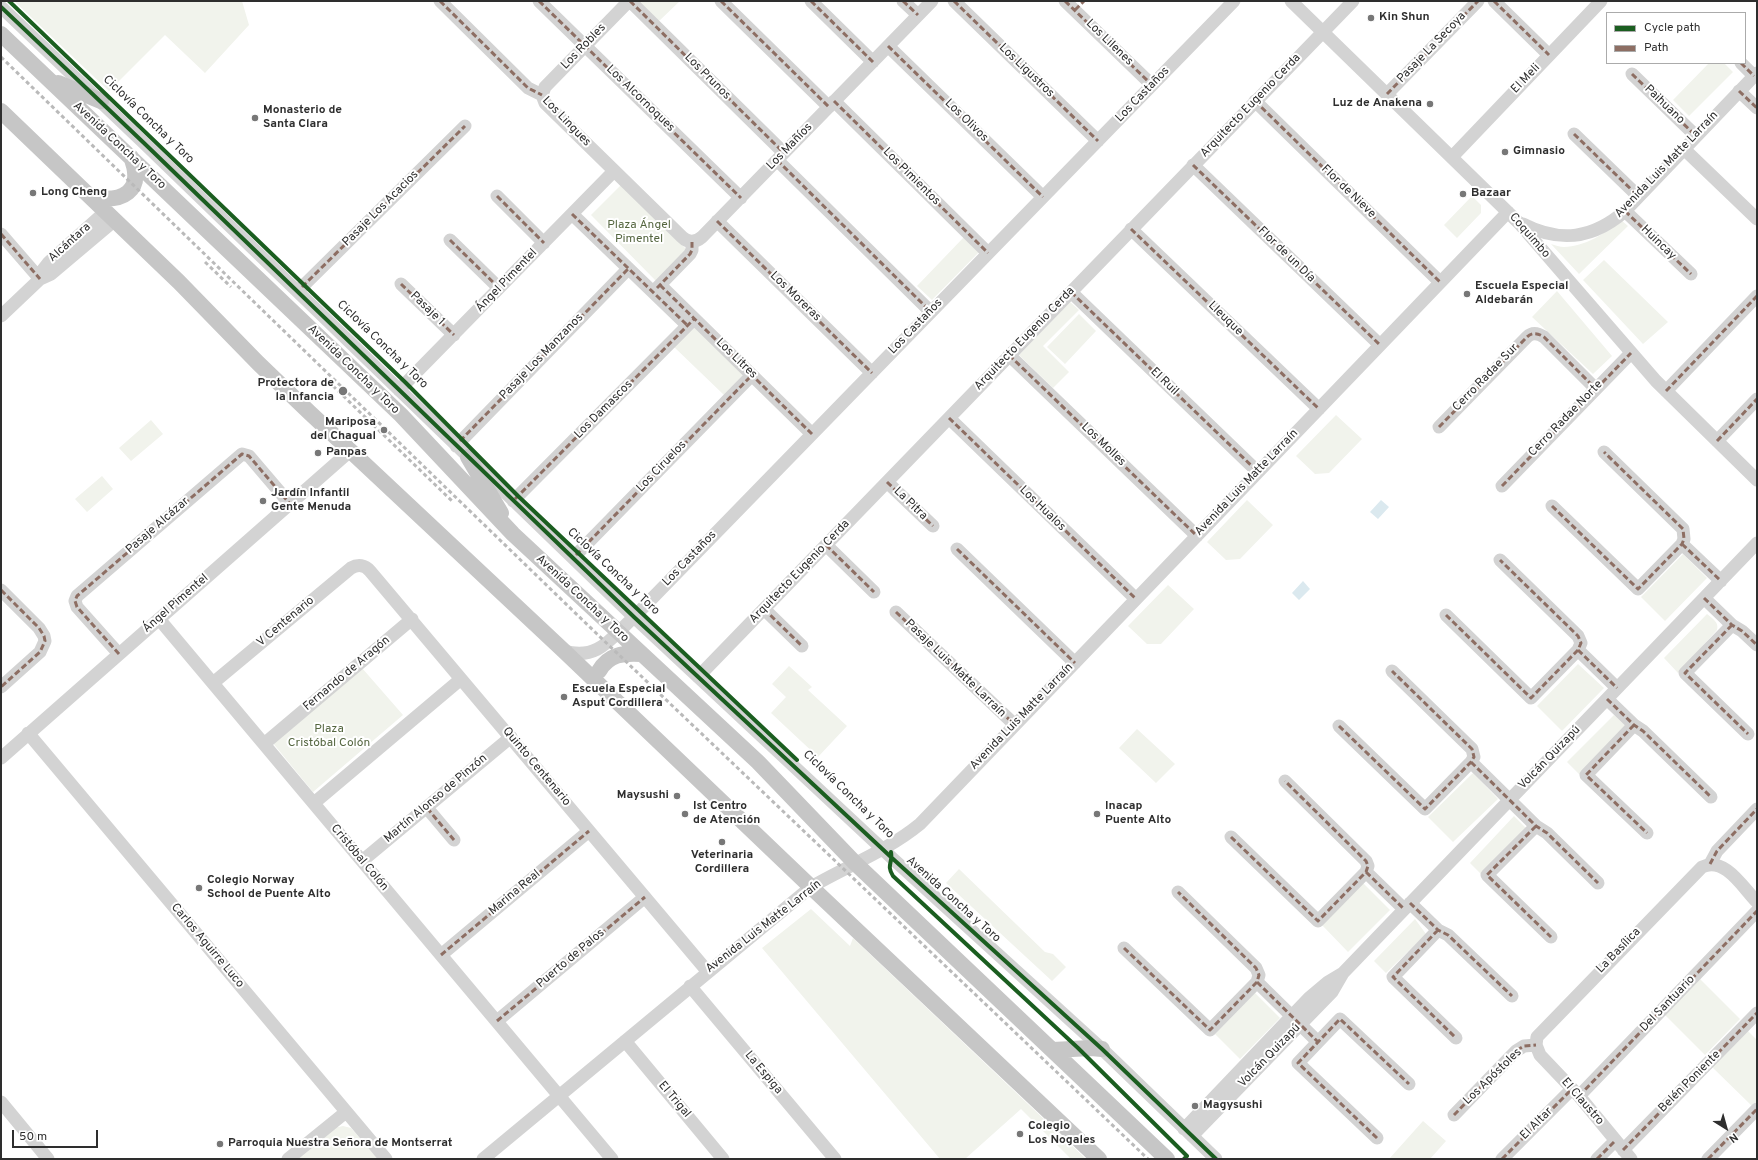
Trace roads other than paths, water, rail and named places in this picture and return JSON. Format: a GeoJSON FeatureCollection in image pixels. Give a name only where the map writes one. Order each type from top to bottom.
{"type":"FeatureCollection","features":[{"type":"Feature","properties":{"kind":"main road","name":"Avenida Concha y Toro"},"geometry":{"type":"LineString","coordinates":[[1,34],[405,420],[513,534],[758,762],[855,862],[1168,1159]]}},
{"type":"Feature","properties":{"kind":"main road"},"geometry":{"type":"LineString","coordinates":[[48,78],[100,101]]}},
{"type":"Feature","properties":{"kind":"main road"},"geometry":{"type":"LineString","coordinates":[[1,111],[179,282],[258,363],[350,451],[564,651],[1099,1159]]}},
{"type":"Feature","properties":{"kind":"main road"},"geometry":{"type":"LineString","coordinates":[[91,197],[108,200],[115,199],[128,192],[133,187],[135,174],[131,157]]}},
{"type":"Feature","properties":{"kind":"main road"},"geometry":{"type":"LineString","coordinates":[[468,457],[513,534]]}},
{"type":"Feature","properties":{"kind":"main road"},"geometry":{"type":"LineString","coordinates":[[600,671],[603,665],[614,656],[641,654]]}},
{"type":"Feature","properties":{"kind":"main road"},"geometry":{"type":"LineString","coordinates":[[1053,1050],[1091,1048],[1102,1050]]}},
{"type":"Feature","properties":{"kind":"street","name":"Los Lingues"},"geometry":{"type":"LineString","coordinates":[[440,1],[528,88],[542,95],[545,103],[685,240],[692,242]]}},
{"type":"Feature","properties":{"kind":"street","name":"Los Alcornoques"},"geometry":{"type":"LineString","coordinates":[[539,1],[741,198]]}},
{"type":"Feature","properties":{"kind":"street","name":"Los Robles"},"geometry":{"type":"LineString","coordinates":[[542,95],[545,87],[629,1]]}},
{"type":"Feature","properties":{"kind":"street","name":"Los Prunos"},"geometry":{"type":"LineString","coordinates":[[629,1],[931,312]]}},
{"type":"Feature","properties":{"kind":"street","name":"Los Pimientos"},"geometry":{"type":"LineString","coordinates":[[721,1],[832,104],[988,253]]}},
{"type":"Feature","properties":{"kind":"street"},"geometry":{"type":"LineString","coordinates":[[811,1],[873,62]]}},
{"type":"Feature","properties":{"kind":"street"},"geometry":{"type":"LineString","coordinates":[[903,1],[918,15]]}},
{"type":"Feature","properties":{"kind":"street","name":"Los Mañíos"},"geometry":{"type":"LineString","coordinates":[[692,242],[699,240],[741,198],[932,1]]}},
{"type":"Feature","properties":{"kind":"street","name":"Los Ligustros"},"geometry":{"type":"LineString","coordinates":[[954,1],[1098,141]]}},
{"type":"Feature","properties":{"kind":"street","name":"Los Castaños"},"geometry":{"type":"LineString","coordinates":[[597,651],[634,617],[1234,1]]}},
{"type":"Feature","properties":{"kind":"street","name":"Coquimbo"},"geometry":{"type":"LineString","coordinates":[[1291,1],[1519,222],[1631,353],[1666,391],[1757,480]]}},
{"type":"Feature","properties":{"kind":"street","name":"Arquitecto Eugenio Cerda"},"geometry":{"type":"LineString","coordinates":[[698,677],[1353,1]]}},
{"type":"Feature","properties":{"kind":"street","name":"Pasaje La Secoya"},"geometry":{"type":"LineString","coordinates":[[1387,94],[1478,1]]}},
{"type":"Feature","properties":{"kind":"street"},"geometry":{"type":"LineString","coordinates":[[1494,1],[1549,55]]}},
{"type":"Feature","properties":{"kind":"street","name":"El Meli"},"geometry":{"type":"LineString","coordinates":[[1452,157],[1601,1]]}},
{"type":"Feature","properties":{"kind":"street","name":"Los Lilenes"},"geometry":{"type":"LineString","coordinates":[[1075,4],[1152,85]]}},
{"type":"Feature","properties":{"kind":"street","name":"Avenida Concha y Toro"},"geometry":{"type":"LineString","coordinates":[[1,7],[634,617],[882,849],[1102,1050],[1216,1159]]}},
{"type":"Feature","properties":{"kind":"street","name":"Los Olivos"},"geometry":{"type":"LineString","coordinates":[[888,46],[1043,197]]}},
{"type":"Feature","properties":{"kind":"street"},"geometry":{"type":"LineString","coordinates":[[1742,64],[1756,74]]}},
{"type":"Feature","properties":{"kind":"street","name":"Paihuano"},"geometry":{"type":"LineString","coordinates":[[1632,74],[1696,136]]}},
{"type":"Feature","properties":{"kind":"street","name":"Avenida Luis Matte Larraín"},"geometry":{"type":"LineString","coordinates":[[1519,222],[1549,234],[1574,236],[1598,229],[1613,221],[1625,211],[1756,74]]}},
{"type":"Feature","properties":{"kind":"street"},"geometry":{"type":"LineString","coordinates":[[1739,91],[1757,108]]}},
{"type":"Feature","properties":{"kind":"street","name":"Flor de Nieve"},"geometry":{"type":"LineString","coordinates":[[1255,101],[1440,282]]}},
{"type":"Feature","properties":{"kind":"street","name":"Pasaje Los Acacios"},"geometry":{"type":"LineString","coordinates":[[298,292],[465,126]]}},
{"type":"Feature","properties":{"kind":"street"},"geometry":{"type":"LineString","coordinates":[[1574,134],[1638,196]]}},
{"type":"Feature","properties":{"kind":"street"},"geometry":{"type":"LineString","coordinates":[[1684,149],[1757,219]]}},
{"type":"Feature","properties":{"kind":"street","name":"Flor de un Día"},"geometry":{"type":"LineString","coordinates":[[1193,165],[1380,345]]}},
{"type":"Feature","properties":{"kind":"street","name":"Ángel Pimentel"},"geometry":{"type":"LineString","coordinates":[[399,390],[614,171]]}},
{"type":"Feature","properties":{"kind":"street"},"geometry":{"type":"LineString","coordinates":[[497,196],[544,243]]}},
{"type":"Feature","properties":{"kind":"street","name":"Huincay"},"geometry":{"type":"LineString","coordinates":[[1625,211],[1691,274]]}},
{"type":"Feature","properties":{"kind":"street","name":"Avenida Luis Matte Larraín"},"geometry":{"type":"LineString","coordinates":[[483,1159],[811,887],[903,837],[920,824],[1508,212]]}},
{"type":"Feature","properties":{"kind":"street","name":"Los Litres"},"geometry":{"type":"LineString","coordinates":[[572,214],[628,269],[656,289],[691,322],[752,375],[812,434]]}},
{"type":"Feature","properties":{"kind":"street","name":"Alcántara"},"geometry":{"type":"LineString","coordinates":[[1,316],[40,279],[42,271],[49,262],[110,216]]}},
{"type":"Feature","properties":{"kind":"street","name":"Los Moreras"},"geometry":{"type":"LineString","coordinates":[[718,221],[872,373]]}},
{"type":"Feature","properties":{"kind":"street","name":"Lleuque"},"geometry":{"type":"LineString","coordinates":[[1132,229],[1319,409]]}},
{"type":"Feature","properties":{"kind":"street"},"geometry":{"type":"LineString","coordinates":[[1,234],[40,279]]}},
{"type":"Feature","properties":{"kind":"street"},"geometry":{"type":"LineString","coordinates":[[450,240],[499,288]]}},
{"type":"Feature","properties":{"kind":"street"},"geometry":{"type":"LineString","coordinates":[[656,289],[690,254],[692,250],[692,242]]}},
{"type":"Feature","properties":{"kind":"street","name":"Pasaje Los Manzanos"},"geometry":{"type":"LineString","coordinates":[[456,446],[628,269]]}},
{"type":"Feature","properties":{"kind":"street","name":"Pasaje 1"},"geometry":{"type":"LineString","coordinates":[[401,284],[454,335]]}},
{"type":"Feature","properties":{"kind":"street","name":"El Ruil"},"geometry":{"type":"LineString","coordinates":[[1071,292],[1258,472]]}},
{"type":"Feature","properties":{"kind":"street"},"geometry":{"type":"LineString","coordinates":[[1666,391],[1757,296]]}},
{"type":"Feature","properties":{"kind":"street","name":"Los Damascos"},"geometry":{"type":"LineString","coordinates":[[513,501],[691,322]]}},
{"type":"Feature","properties":{"kind":"street","name":"Cerro Radae Sur"},"geometry":{"type":"LineString","coordinates":[[1440,427],[1527,336],[1535,333],[1544,337],[1596,388]]}},
{"type":"Feature","properties":{"kind":"street","name":"Cerro Radae Norte"},"geometry":{"type":"LineString","coordinates":[[1502,486],[1631,353]]}},
{"type":"Feature","properties":{"kind":"street","name":"Los Molles"},"geometry":{"type":"LineString","coordinates":[[1010,355],[1197,536]]}},
{"type":"Feature","properties":{"kind":"street","name":"Los Ciruelos"},"geometry":{"type":"LineString","coordinates":[[573,558],[752,375]]}},
{"type":"Feature","properties":{"kind":"street"},"geometry":{"type":"LineString","coordinates":[[1717,441],[1757,399]]}},
{"type":"Feature","properties":{"kind":"street","name":"Los Hualos"},"geometry":{"type":"LineString","coordinates":[[949,418],[1136,599]]}},
{"type":"Feature","properties":{"kind":"street","name":"Ángel Pimentel"},"geometry":{"type":"LineString","coordinates":[[1,758],[350,451]]}},
{"type":"Feature","properties":{"kind":"street"},"geometry":{"type":"LineString","coordinates":[[1552,506],[1638,589],[1682,544],[1684,538],[1682,529],[1604,452]]}},
{"type":"Feature","properties":{"kind":"street","name":"Pasaje Alcázar"},"geometry":{"type":"LineString","coordinates":[[119,654],[77,606],[75,601],[77,596],[242,454],[249,456],[290,504]]}},
{"type":"Feature","properties":{"kind":"street","name":"La Pitra"},"geometry":{"type":"LineString","coordinates":[[887,482],[933,526]]}},
{"type":"Feature","properties":{"kind":"street","name":"Volcán Quizapú"},"geometry":{"type":"LineString","coordinates":[[1188,1133],[1296,1020],[1318,990],[1343,972],[1757,543]]}},
{"type":"Feature","properties":{"kind":"street"},"geometry":{"type":"LineString","coordinates":[[1682,544],[1721,581]]}},
{"type":"Feature","properties":{"kind":"street"},"geometry":{"type":"LineString","coordinates":[[826,545],[874,592]]}},
{"type":"Feature","properties":{"kind":"street"},"geometry":{"type":"LineString","coordinates":[[957,549],[1075,663]]}},
{"type":"Feature","properties":{"kind":"street"},"geometry":{"type":"LineString","coordinates":[[1446,615],[1531,698],[1578,650],[1581,646],[1580,638],[1500,560]]}},
{"type":"Feature","properties":{"kind":"street","name":"Quinto Centenario"},"geometry":{"type":"LineString","coordinates":[[361,565],[370,570],[412,619],[708,972]]}},
{"type":"Feature","properties":{"kind":"street","name":"V Centenario"},"geometry":{"type":"LineString","coordinates":[[213,683],[351,568],[361,565]]}},
{"type":"Feature","properties":{"kind":"street"},"geometry":{"type":"LineString","coordinates":[[1,590],[39,628],[45,641],[40,652],[1,687]]}},
{"type":"Feature","properties":{"kind":"street"},"geometry":{"type":"LineString","coordinates":[[1704,598],[1732,625],[1742,631],[1757,645]]}},
{"type":"Feature","properties":{"kind":"street"},"geometry":{"type":"LineString","coordinates":[[764,609],[802,646]]}},
{"type":"Feature","properties":{"kind":"street","name":"Pasaje Luis Matte Larraín"},"geometry":{"type":"LineString","coordinates":[[896,612],[1015,725]]}},
{"type":"Feature","properties":{"kind":"street","name":"Cristóbal Colón"},"geometry":{"type":"LineString","coordinates":[[159,619],[612,1159]]}},
{"type":"Feature","properties":{"kind":"street","name":"Fernando de Aragón"},"geometry":{"type":"LineString","coordinates":[[264,744],[412,619]]}},
{"type":"Feature","properties":{"kind":"street"},"geometry":{"type":"LineString","coordinates":[[1732,625],[1684,673],[1748,734]]}},
{"type":"Feature","properties":{"kind":"street"},"geometry":{"type":"LineString","coordinates":[[1578,650],[1618,688]]}},
{"type":"Feature","properties":{"kind":"street"},"geometry":{"type":"LineString","coordinates":[[564,651],[581,654],[597,651],[605,690]]}},
{"type":"Feature","properties":{"kind":"street"},"geometry":{"type":"LineString","coordinates":[[1339,726],[1425,809],[1471,762],[1474,754],[1472,749],[1392,670]]}},
{"type":"Feature","properties":{"kind":"street"},"geometry":{"type":"LineString","coordinates":[[314,803],[461,679]]}},
{"type":"Feature","properties":{"kind":"street"},"geometry":{"type":"LineString","coordinates":[[1607,699],[1634,725],[1643,731],[1711,797]]}},
{"type":"Feature","properties":{"kind":"street"},"geometry":{"type":"LineString","coordinates":[[1634,725],[1586,775],[1647,833]]}},
{"type":"Feature","properties":{"kind":"street","name":"Carlos Aguirre Luco"},"geometry":{"type":"LineString","coordinates":[[28,733],[386,1159]]}},
{"type":"Feature","properties":{"kind":"street","name":"Martín Alonso de Pinzón"},"geometry":{"type":"LineString","coordinates":[[362,861],[510,737]]}},
{"type":"Feature","properties":{"kind":"street"},"geometry":{"type":"LineString","coordinates":[[1471,762],[1536,826],[1547,833],[1598,883]]}},
{"type":"Feature","properties":{"kind":"street"},"geometry":{"type":"LineString","coordinates":[[1231,837],[1318,921],[1366,872],[1368,866],[1366,861],[1285,781]]}},
{"type":"Feature","properties":{"kind":"street"},"geometry":{"type":"LineString","coordinates":[[427,808],[454,840]]}},
{"type":"Feature","properties":{"kind":"street"},"geometry":{"type":"LineString","coordinates":[[1757,809],[1717,852],[1710,864],[1724,867],[1757,902]]}},
{"type":"Feature","properties":{"kind":"street"},"geometry":{"type":"LineString","coordinates":[[1536,826],[1487,875],[1551,936]]}},
{"type":"Feature","properties":{"kind":"street","name":"Marina Real"},"geometry":{"type":"LineString","coordinates":[[441,955],[589,831]]}},
{"type":"Feature","properties":{"kind":"street","name":"La Basílica"},"geometry":{"type":"LineString","coordinates":[[1536,1045],[1537,1037],[1545,1028],[1698,870],[1710,864]]}},
{"type":"Feature","properties":{"kind":"street"},"geometry":{"type":"LineString","coordinates":[[1366,872],[1438,930],[1448,935],[1512,996]]}},
{"type":"Feature","properties":{"kind":"street"},"geometry":{"type":"LineString","coordinates":[[1124,948],[1210,1030],[1257,982],[1259,974],[1256,968],[1178,892]]}},
{"type":"Feature","properties":{"kind":"street","name":"Puerto de Palos"},"geometry":{"type":"LineString","coordinates":[[497,1021],[645,897]]}},
{"type":"Feature","properties":{"kind":"street","name":"Del Santuario"},"geometry":{"type":"LineString","coordinates":[[1575,1093],[1757,911]]}},
{"type":"Feature","properties":{"kind":"street"},"geometry":{"type":"LineString","coordinates":[[1438,930],[1393,977],[1456,1038]]}},
{"type":"Feature","properties":{"kind":"street"},"geometry":{"type":"LineString","coordinates":[[1257,982],[1318,1042]]}},
{"type":"Feature","properties":{"kind":"street","name":"La Espiga"},"geometry":{"type":"LineString","coordinates":[[690,986],[835,1159]]}},
{"type":"Feature","properties":{"kind":"street","name":"Belén Poniente"},"geometry":{"type":"LineString","coordinates":[[1598,1159],[1623,1150],[1757,1013]]}},
{"type":"Feature","properties":{"kind":"street"},"geometry":{"type":"LineString","coordinates":[[1377,1138],[1298,1063],[1340,1019],[1409,1084]]}},
{"type":"Feature","properties":{"kind":"street","name":"El Trigal"},"geometry":{"type":"LineString","coordinates":[[625,1041],[723,1159]]}},
{"type":"Feature","properties":{"kind":"street","name":"El Claustro"},"geometry":{"type":"LineString","coordinates":[[1536,1045],[1540,1055],[1575,1093],[1623,1150]]}},
{"type":"Feature","properties":{"kind":"street","name":"Los Apóstoles"},"geometry":{"type":"LineString","coordinates":[[1454,1115],[1519,1049],[1536,1045]]}},
{"type":"Feature","properties":{"kind":"street","name":"El Altar"},"geometry":{"type":"LineString","coordinates":[[1502,1159],[1575,1093]]}},
{"type":"Feature","properties":{"kind":"street"},"geometry":{"type":"LineString","coordinates":[[1,1102],[48,1159]]}},
{"type":"Feature","properties":{"kind":"street"},"geometry":{"type":"LineString","coordinates":[[1708,1159],[1757,1109]]}},
{"type":"Feature","properties":{"kind":"street"},"geometry":{"type":"LineString","coordinates":[[288,1159],[346,1112]]}},
{"type":"Feature","properties":{"kind":"railway"},"geometry":{"type":"LineString","coordinates":[[1,57],[597,634],[1148,1159]]}},
{"type":"Feature","properties":{"kind":"railway"},"geometry":{"type":"LineString","coordinates":[[205,262],[231,287]]}},
{"type":"Feature","properties":{"kind":"railway"},"geometry":{"type":"LineString","coordinates":[[333,386],[452,501]]}},
{"type":"Feature","properties":{"kind":"place","name":"Kin Shun"},"geometry":{"type":"Point","coordinates":[1371,18]}},
{"type":"Feature","properties":{"kind":"place","name":"Luz de Anakena"},"geometry":{"type":"Point","coordinates":[1430,104]}},
{"type":"Feature","properties":{"kind":"place","name":"Monasterio de Santa Clara"},"geometry":{"type":"Point","coordinates":[255,118]}},
{"type":"Feature","properties":{"kind":"place","name":"Gimnasio"},"geometry":{"type":"Point","coordinates":[1505,152]}},
{"type":"Feature","properties":{"kind":"place","name":"Long Cheng"},"geometry":{"type":"Point","coordinates":[33,193]}},
{"type":"Feature","properties":{"kind":"place","name":"Bazaar"},"geometry":{"type":"Point","coordinates":[1463,194]}},
{"type":"Feature","properties":{"kind":"place","name":"Escuela Especial Aldebarán"},"geometry":{"type":"Point","coordinates":[1467,294]}},
{"type":"Feature","properties":{"kind":"place","name":"Protectora de la Infancia"},"geometry":{"type":"Point","coordinates":[343,391]}},
{"type":"Feature","properties":{"kind":"place","name":"Mariposa del Chagual"},"geometry":{"type":"Point","coordinates":[384,430]}},
{"type":"Feature","properties":{"kind":"place","name":"Panpas"},"geometry":{"type":"Point","coordinates":[318,453]}},
{"type":"Feature","properties":{"kind":"place","name":"Jardín Infantil Gente Menuda"},"geometry":{"type":"Point","coordinates":[263,501]}},
{"type":"Feature","properties":{"kind":"place","name":"Escuela Especial Asput Cordillera"},"geometry":{"type":"Point","coordinates":[564,697]}},
{"type":"Feature","properties":{"kind":"place","name":"Maysushi"},"geometry":{"type":"Point","coordinates":[677,796]}},
{"type":"Feature","properties":{"kind":"place","name":"Ist Centro de Atención"},"geometry":{"type":"Point","coordinates":[685,814]}},
{"type":"Feature","properties":{"kind":"place","name":"Inacap Puente Alto"},"geometry":{"type":"Point","coordinates":[1097,814]}},
{"type":"Feature","properties":{"kind":"place","name":"Veterinaria Cordillera"},"geometry":{"type":"Point","coordinates":[722,842]}},
{"type":"Feature","properties":{"kind":"place","name":"Colegio Norway School de Puente Alto"},"geometry":{"type":"Point","coordinates":[199,888]}},
{"type":"Feature","properties":{"kind":"place","name":"Magysushi"},"geometry":{"type":"Point","coordinates":[1195,1106]}},
{"type":"Feature","properties":{"kind":"place","name":"Colegio Los Nogales"},"geometry":{"type":"Point","coordinates":[1020,1134]}},
{"type":"Feature","properties":{"kind":"place","name":"Parroquia Nuestra Señora de Montserrat"},"geometry":{"type":"Point","coordinates":[220,1144]}},
{"type":"Feature","properties":{"kind":"park label","name":"Plaza Ángel Pimentel"},"geometry":{"type":"Point","coordinates":[639,233]}},
{"type":"Feature","properties":{"kind":"park label","name":"Plaza Cristóbal Colón"},"geometry":{"type":"Point","coordinates":[329,737]}}]}
